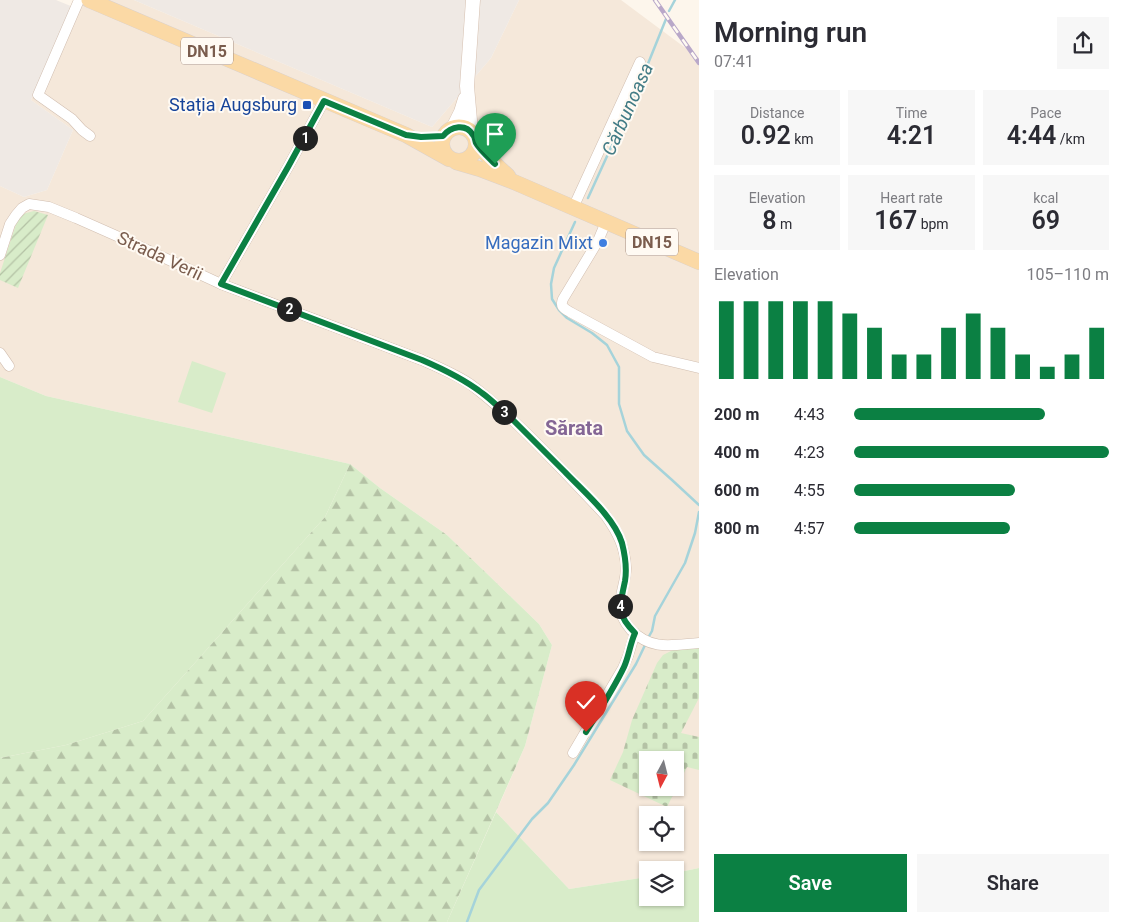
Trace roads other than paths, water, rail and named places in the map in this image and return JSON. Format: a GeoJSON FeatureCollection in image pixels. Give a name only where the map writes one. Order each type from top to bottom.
{"type":"FeatureCollection","features":[{"type":"Feature","properties":{"kind":"main road","name":"DN15"},"geometry":{"type":"LineString","coordinates":[[89,0],[406,135],[452,160],[514,182],[699,262]]}},
{"type":"Feature","properties":{"kind":"main road"},"geometry":{"type":"LineString","coordinates":[[467,86],[476,148],[471,157],[461,162],[452,160],[442,151],[441,146],[461,112],[467,86],[473,0]]}},
{"type":"Feature","properties":{"kind":"main road","name":"DN15"},"geometry":{"type":"LineString","coordinates":[[406,135],[421,137],[448,132],[462,127],[514,182]]}},
{"type":"Feature","properties":{"kind":"street"},"geometry":{"type":"LineString","coordinates":[[79,0],[38,94],[72,119],[90,136]]}},
{"type":"Feature","properties":{"kind":"street"},"geometry":{"type":"LineString","coordinates":[[573,208],[640,62]]}},
{"type":"Feature","properties":{"kind":"street"},"geometry":{"type":"LineString","coordinates":[[221,284],[324,101]]}},
{"type":"Feature","properties":{"kind":"street","name":"Strada Verii"},"geometry":{"type":"LineString","coordinates":[[0,255],[10,224],[22,208],[29,204],[49,207],[165,257],[221,284],[430,364],[459,378],[482,393],[541,448],[606,516],[622,543],[626,570],[620,601],[622,617],[627,626],[642,639]]}},
{"type":"Feature","properties":{"kind":"street"},"geometry":{"type":"LineString","coordinates":[[606,222],[598,241],[563,298],[562,306],[564,309],[653,357],[699,368]]}},
{"type":"Feature","properties":{"kind":"street"},"geometry":{"type":"LineString","coordinates":[[0,353],[9,366]]}},
{"type":"Feature","properties":{"kind":"street"},"geometry":{"type":"LineString","coordinates":[[573,753],[623,668],[632,640],[642,639],[663,645],[699,643]]}},
{"type":"Feature","properties":{"kind":"waterway","name":"Cărbunoasa"},"geometry":{"type":"LineString","coordinates":[[669,11],[675,0]]}},
{"type":"Feature","properties":{"kind":"waterway","name":"Cărbunoasa"},"geometry":{"type":"LineString","coordinates":[[588,198],[639,86],[666,19]]}},
{"type":"Feature","properties":{"kind":"waterway"},"geometry":{"type":"LineString","coordinates":[[575,222],[554,268],[551,284],[552,299],[567,318],[592,333],[607,345],[619,367],[619,404],[627,431],[644,455],[699,505]]}},
{"type":"Feature","properties":{"kind":"waterway"},"geometry":{"type":"LineString","coordinates":[[648,638],[652,631],[655,616],[685,563],[695,533],[699,512]]}},
{"type":"Feature","properties":{"kind":"waterway"},"geometry":{"type":"LineString","coordinates":[[467,922],[479,890],[532,819],[548,803],[574,765],[636,664],[646,643]]}},
{"type":"Feature","properties":{"kind":"railway"},"geometry":{"type":"LineString","coordinates":[[655,0],[699,63]]}},
{"type":"Feature","properties":{"kind":"place","name":"Stația Augsburg"},"geometry":{"type":"Point","coordinates":[307,105]}},
{"type":"Feature","properties":{"kind":"place","name":"Magazin Mixt"},"geometry":{"type":"Point","coordinates":[603,243]}},
{"type":"Feature","properties":{"kind":"district","name":"Sărata"},"geometry":{"type":"Point","coordinates":[574,428]}}]}
